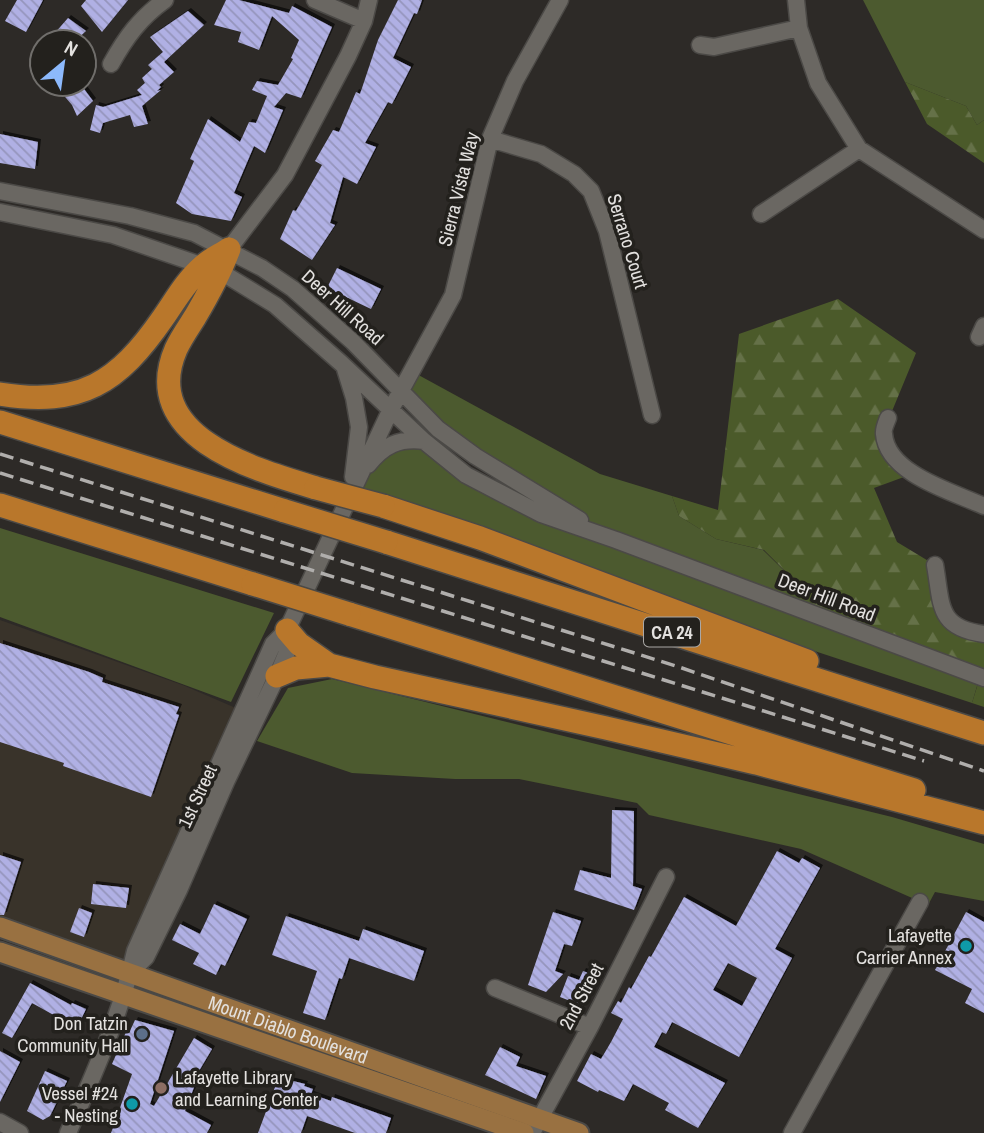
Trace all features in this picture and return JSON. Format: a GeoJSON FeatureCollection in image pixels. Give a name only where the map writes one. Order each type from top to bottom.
{"type":"FeatureCollection","features":[{"type":"Feature","properties":{"kind":"highway"},"geometry":{"type":"LineString","coordinates":[[229,250],[212,268],[173,357],[170,382],[175,407],[190,431],[214,449],[316,488],[460,531],[758,641],[958,725]]}},
{"type":"Feature","properties":{"kind":"highway"},"geometry":{"type":"LineString","coordinates":[[0,394],[27,398],[57,397],[77,393],[106,379],[141,349],[190,279],[212,268]]}},
{"type":"Feature","properties":{"kind":"highway","name":"CA 24"},"geometry":{"type":"LineString","coordinates":[[0,422],[984,733]]}},
{"type":"Feature","properties":{"kind":"highway"},"geometry":{"type":"LineString","coordinates":[[0,505],[984,812]]}},
{"type":"Feature","properties":{"kind":"highway"},"geometry":{"type":"LineString","coordinates":[[287,630],[299,644],[329,665]]}},
{"type":"Feature","properties":{"kind":"highway"},"geometry":{"type":"LineString","coordinates":[[277,676],[296,668],[329,665],[730,757],[984,823]]}},
{"type":"Feature","properties":{"kind":"main road","name":"Mount Diablo Boulevard"},"geometry":{"type":"LineString","coordinates":[[0,928],[536,1126],[579,1133]]}},
{"type":"Feature","properties":{"kind":"main road","name":"Mount Diablo Boulevard"},"geometry":{"type":"LineString","coordinates":[[0,952],[524,1133]]}},
{"type":"Feature","properties":{"kind":"street"},"geometry":{"type":"LineString","coordinates":[[111,64],[129,32],[147,13],[165,0]]}},
{"type":"Feature","properties":{"kind":"street"},"geometry":{"type":"LineString","coordinates":[[315,0],[364,21]]}},
{"type":"Feature","properties":{"kind":"street"},"geometry":{"type":"LineString","coordinates":[[229,250],[285,175],[364,21],[369,0]]}},
{"type":"Feature","properties":{"kind":"street","name":"Sierra Vista Way"},"geometry":{"type":"LineString","coordinates":[[402,391],[453,295],[490,139],[515,81],[561,0]]}},
{"type":"Feature","properties":{"kind":"street"},"geometry":{"type":"LineString","coordinates":[[796,0],[799,28],[817,83],[859,149],[984,230]]}},
{"type":"Feature","properties":{"kind":"street"},"geometry":{"type":"LineString","coordinates":[[700,45],[714,47],[799,28]]}},
{"type":"Feature","properties":{"kind":"street","name":"Serrano Court"},"geometry":{"type":"LineString","coordinates":[[490,139],[541,154],[574,174],[591,191],[607,231],[652,415]]}},
{"type":"Feature","properties":{"kind":"street"},"geometry":{"type":"LineString","coordinates":[[761,214],[859,149]]}},
{"type":"Feature","properties":{"kind":"street","name":"Deer Hill Road"},"geometry":{"type":"LineString","coordinates":[[0,191],[130,216],[194,233],[229,250],[293,289],[353,342],[438,429],[547,502],[616,540]]}},
{"type":"Feature","properties":{"kind":"street","name":"Deer Hill Road"},"geometry":{"type":"LineString","coordinates":[[0,212],[113,235],[212,268],[275,305],[342,363],[424,441],[466,475],[541,514],[984,678]]}},
{"type":"Feature","properties":{"kind":"street"},"geometry":{"type":"LineString","coordinates":[[342,363],[354,398],[359,427],[354,483]]}},
{"type":"Feature","properties":{"kind":"street","name":"1st Street"},"geometry":{"type":"LineString","coordinates":[[68,1133],[99,1064],[130,974],[135,951],[187,834],[273,644],[287,630],[354,483],[402,391]]}},
{"type":"Feature","properties":{"kind":"street"},"geometry":{"type":"LineString","coordinates":[[888,418],[883,433],[890,455],[912,474],[984,506]]}},
{"type":"Feature","properties":{"kind":"street"},"geometry":{"type":"LineString","coordinates":[[354,483],[375,456],[393,444],[407,439],[424,441]]}},
{"type":"Feature","properties":{"kind":"street"},"geometry":{"type":"LineString","coordinates":[[935,565],[943,609],[950,623],[965,632],[984,634]]}},
{"type":"Feature","properties":{"kind":"street","name":"1st Street"},"geometry":{"type":"LineString","coordinates":[[130,974],[146,957],[277,676],[287,652],[287,630]]}},
{"type":"Feature","properties":{"kind":"street"},"geometry":{"type":"LineString","coordinates":[[187,834],[188,847],[183,858],[187,869]]}},
{"type":"Feature","properties":{"kind":"street","name":"2nd Street"},"geometry":{"type":"LineString","coordinates":[[536,1126],[666,877]]}},
{"type":"Feature","properties":{"kind":"street"},"geometry":{"type":"LineString","coordinates":[[792,1133],[920,902]]}},
{"type":"Feature","properties":{"kind":"street"},"geometry":{"type":"LineString","coordinates":[[495,988],[590,1027]]}},
{"type":"Feature","properties":{"kind":"shaded area"},"geometry":{"type":"Polygon","coordinates":[[[0,620],[185,686],[238,709],[119,973],[0,929],[0,620]]]}},
{"type":"Feature","properties":{"kind":"green space"},"geometry":{"type":"Polygon","coordinates":[[[863,0],[984,0],[984,120],[977,125],[966,106],[905,82],[863,0]]]}},
{"type":"Feature","properties":{"kind":"green space"},"geometry":{"type":"Polygon","coordinates":[[[905,82],[966,106],[977,125],[984,120],[984,163],[927,124],[905,82]]]}},
{"type":"Feature","properties":{"kind":"green space"},"geometry":{"type":"Polygon","coordinates":[[[838,299],[916,353],[883,433],[912,474],[874,488],[897,542],[935,565],[943,609],[984,634],[984,707],[972,703],[980,677],[815,614],[806,592],[764,550],[716,539],[679,516],[672,496],[718,510],[739,334],[838,299]]]}},
{"type":"Feature","properties":{"kind":"green space"},"geometry":{"type":"Polygon","coordinates":[[[413,372],[600,474],[672,496],[679,516],[716,539],[763,550],[806,592],[815,614],[980,676],[972,703],[763,634],[352,489],[357,477],[407,439],[466,475],[610,538],[475,456],[402,391],[413,372]]]}},
{"type":"Feature","properties":{"kind":"green space"},"geometry":{"type":"Polygon","coordinates":[[[0,528],[274,613],[231,702],[0,617],[0,528]]]}},
{"type":"Feature","properties":{"kind":"green space"},"geometry":{"type":"Polygon","coordinates":[[[332,679],[892,817],[984,844],[984,901],[935,892],[928,905],[801,849],[649,815],[637,803],[519,779],[455,779],[352,773],[257,741],[288,688],[332,679]]]}},
{"type":"Feature","properties":{"kind":"building"},"geometry":{"type":"Polygon","coordinates":[[[17,0],[43,0],[26,32],[5,21],[17,0]]]}},
{"type":"Feature","properties":{"kind":"building"},"geometry":{"type":"Polygon","coordinates":[[[86,0],[128,0],[102,32],[81,6],[86,0]]]}},
{"type":"Feature","properties":{"kind":"building"},"geometry":{"type":"Polygon","coordinates":[[[226,0],[239,0],[289,13],[292,6],[332,27],[301,98],[286,93],[274,107],[283,110],[265,153],[254,146],[234,193],[242,197],[231,221],[192,214],[176,203],[194,161],[190,159],[208,119],[240,142],[249,122],[256,123],[267,96],[252,90],[257,81],[278,85],[293,59],[291,58],[299,40],[272,16],[259,50],[238,42],[241,32],[214,25],[226,0]]]}},
{"type":"Feature","properties":{"kind":"building"},"geometry":{"type":"Polygon","coordinates":[[[398,0],[422,0],[393,58],[411,67],[392,104],[388,102],[365,143],[376,147],[357,184],[343,177],[330,223],[335,225],[312,260],[280,239],[293,210],[296,211],[322,165],[315,161],[333,130],[339,132],[356,92],[360,94],[378,40],[398,0]]]}},
{"type":"Feature","properties":{"kind":"building"},"geometry":{"type":"Polygon","coordinates":[[[188,11],[204,25],[164,62],[174,72],[159,85],[161,87],[157,91],[161,90],[142,106],[148,124],[134,127],[130,115],[103,123],[100,133],[90,130],[96,105],[103,107],[142,95],[137,90],[145,83],[142,78],[152,69],[148,65],[163,52],[150,37],[188,11]]]}},
{"type":"Feature","properties":{"kind":"building"},"geometry":{"type":"Polygon","coordinates":[[[68,18],[82,28],[59,28],[68,18]]]}},
{"type":"Feature","properties":{"kind":"building"},"geometry":{"type":"Polygon","coordinates":[[[66,98],[91,98],[93,101],[77,116],[66,98]]]}},
{"type":"Feature","properties":{"kind":"building"},"geometry":{"type":"Polygon","coordinates":[[[0,134],[38,142],[35,169],[0,163],[0,134]]]}},
{"type":"Feature","properties":{"kind":"building"},"geometry":{"type":"Polygon","coordinates":[[[337,268],[381,289],[371,309],[327,288],[337,268]]]}},
{"type":"Feature","properties":{"kind":"building"},"geometry":{"type":"Polygon","coordinates":[[[0,643],[89,672],[103,678],[102,682],[179,707],[176,714],[179,715],[151,797],[63,766],[64,763],[0,742],[0,643]]]}},
{"type":"Feature","properties":{"kind":"building"},"geometry":{"type":"Polygon","coordinates":[[[612,810],[634,811],[633,886],[642,889],[634,910],[574,890],[580,870],[611,878],[612,810]]]}},
{"type":"Feature","properties":{"kind":"building"},"geometry":{"type":"Polygon","coordinates":[[[777,851],[799,863],[802,858],[820,868],[775,949],[792,958],[739,1057],[672,1022],[666,1034],[662,1032],[654,1047],[725,1083],[698,1128],[665,1110],[669,1103],[633,1084],[624,1101],[577,1081],[591,1054],[601,1059],[611,1042],[623,1019],[611,1013],[618,1001],[621,1003],[629,987],[631,989],[684,897],[736,926],[777,851]],[[728,963],[713,990],[742,1006],[757,978],[728,963]]]}},
{"type":"Feature","properties":{"kind":"building"},"geometry":{"type":"Polygon","coordinates":[[[0,855],[21,862],[4,915],[0,915],[0,855]]]}},
{"type":"Feature","properties":{"kind":"building"},"geometry":{"type":"Polygon","coordinates":[[[93,884],[129,888],[126,908],[91,904],[93,884]]]}},
{"type":"Feature","properties":{"kind":"building"},"geometry":{"type":"Polygon","coordinates":[[[214,904],[247,919],[225,966],[221,964],[216,975],[193,964],[199,953],[172,940],[180,924],[200,934],[214,904]]]}},
{"type":"Feature","properties":{"kind":"building"},"geometry":{"type":"Polygon","coordinates":[[[79,908],[92,913],[84,937],[70,932],[79,908]]]}},
{"type":"Feature","properties":{"kind":"building"},"geometry":{"type":"Polygon","coordinates":[[[553,912],[581,921],[572,946],[564,944],[555,971],[563,974],[546,992],[528,985],[553,912]]]}},
{"type":"Feature","properties":{"kind":"building","name":"Lafayette Carrier Annex"},"geometry":{"type":"Polygon","coordinates":[[[966,912],[984,922],[984,1013],[965,1003],[972,989],[935,970],[966,912]]]}},
{"type":"Feature","properties":{"kind":"building"},"geometry":{"type":"Polygon","coordinates":[[[286,916],[359,941],[363,929],[424,951],[414,981],[349,958],[342,979],[339,978],[325,1020],[303,1013],[317,971],[272,955],[286,916]]]}},
{"type":"Feature","properties":{"kind":"building"},"geometry":{"type":"Polygon","coordinates":[[[583,971],[593,975],[583,1006],[560,997],[568,976],[579,980],[583,971]]]}},
{"type":"Feature","properties":{"kind":"building"},"geometry":{"type":"Polygon","coordinates":[[[30,983],[71,1005],[72,1003],[86,1009],[77,1028],[32,1003],[12,1038],[2,1033],[30,983]]]}},
{"type":"Feature","properties":{"kind":"building","name":"Lafayette Library and Learning Center"},"geometry":{"type":"Polygon","coordinates":[[[135,1020],[174,1031],[150,1104],[154,1106],[194,1038],[212,1049],[193,1081],[196,1082],[185,1111],[211,1125],[207,1133],[111,1133],[132,1074],[112,1064],[126,1032],[129,1033],[135,1020]]]}},
{"type":"Feature","properties":{"kind":"building"},"geometry":{"type":"Polygon","coordinates":[[[500,1047],[520,1057],[516,1066],[546,1076],[536,1099],[485,1075],[500,1047]]]}},
{"type":"Feature","properties":{"kind":"building"},"geometry":{"type":"Polygon","coordinates":[[[0,1051],[20,1062],[0,1102],[0,1051]]]}},
{"type":"Feature","properties":{"kind":"building"},"geometry":{"type":"Polygon","coordinates":[[[45,1071],[67,1081],[50,1116],[43,1120],[27,1111],[45,1071]]]}},
{"type":"Feature","properties":{"kind":"building"},"geometry":{"type":"Polygon","coordinates":[[[278,1079],[305,1084],[304,1086],[313,1089],[311,1094],[331,1101],[332,1097],[391,1118],[386,1133],[355,1133],[307,1116],[301,1133],[258,1133],[278,1079]]]}},
{"type":"Feature","properties":{"kind":"railway"},"geometry":{"type":"LineString","coordinates":[[0,454],[679,667],[984,771]]}},
{"type":"Feature","properties":{"kind":"railway"},"geometry":{"type":"LineString","coordinates":[[0,473],[924,761]]}},
{"type":"Feature","properties":{"kind":"place","name":"Lafayette Carrier Annex"},"geometry":{"type":"Point","coordinates":[966,946]}},
{"type":"Feature","properties":{"kind":"place","name":"Don Tatzin Community Hall"},"geometry":{"type":"Point","coordinates":[142,1034]}},
{"type":"Feature","properties":{"kind":"place","name":"Lafayette Library and Learning Center"},"geometry":{"type":"Point","coordinates":[161,1088]}},
{"type":"Feature","properties":{"kind":"place","name":"Vessel #24 - Nesting"},"geometry":{"type":"Point","coordinates":[132,1104]}}]}
